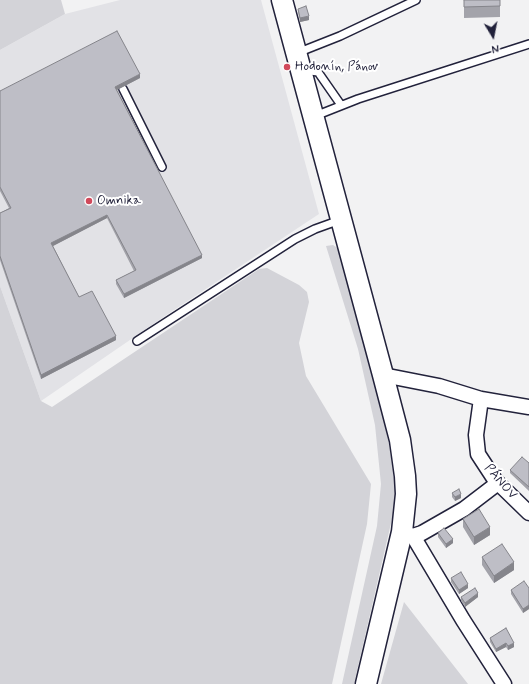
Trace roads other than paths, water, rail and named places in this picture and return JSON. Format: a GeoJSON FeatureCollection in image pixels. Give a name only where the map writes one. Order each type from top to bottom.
{"type":"FeatureCollection","features":[{"type":"Feature","properties":{"kind":"main road"},"geometry":{"type":"LineString","coordinates":[[282,0],[400,440],[405,476],[405,516],[408,534],[366,684]]}},
{"type":"Feature","properties":{"kind":"street"},"geometry":{"type":"LineString","coordinates":[[383,375],[439,386],[482,400],[529,407]]}},
{"type":"Feature","properties":{"kind":"street","name":"PÁNOV"},"geometry":{"type":"LineString","coordinates":[[482,400],[476,435],[478,454],[498,483],[529,513]]}},
{"type":"Feature","properties":{"kind":"street"},"geometry":{"type":"LineString","coordinates":[[498,483],[464,509],[422,533],[408,534],[504,684]]}},
{"type":"Feature","properties":{"kind":"lane"},"geometry":{"type":"LineString","coordinates":[[341,105],[318,72],[299,61],[340,36],[416,0]]}},
{"type":"Feature","properties":{"kind":"lane"},"geometry":{"type":"LineString","coordinates":[[314,116],[341,105],[529,44]]}},
{"type":"Feature","properties":{"kind":"lane"},"geometry":{"type":"LineString","coordinates":[[123,89],[162,167]]}},
{"type":"Feature","properties":{"kind":"lane"},"geometry":{"type":"LineString","coordinates":[[137,341],[295,239],[315,228],[342,220]]}},
{"type":"Feature","properties":{"kind":"place","name":"Hodonín, Pánov"},"geometry":{"type":"Point","coordinates":[287,67]}},
{"type":"Feature","properties":{"kind":"place","name":"Omnika"},"geometry":{"type":"Point","coordinates":[89,201]}}]}
